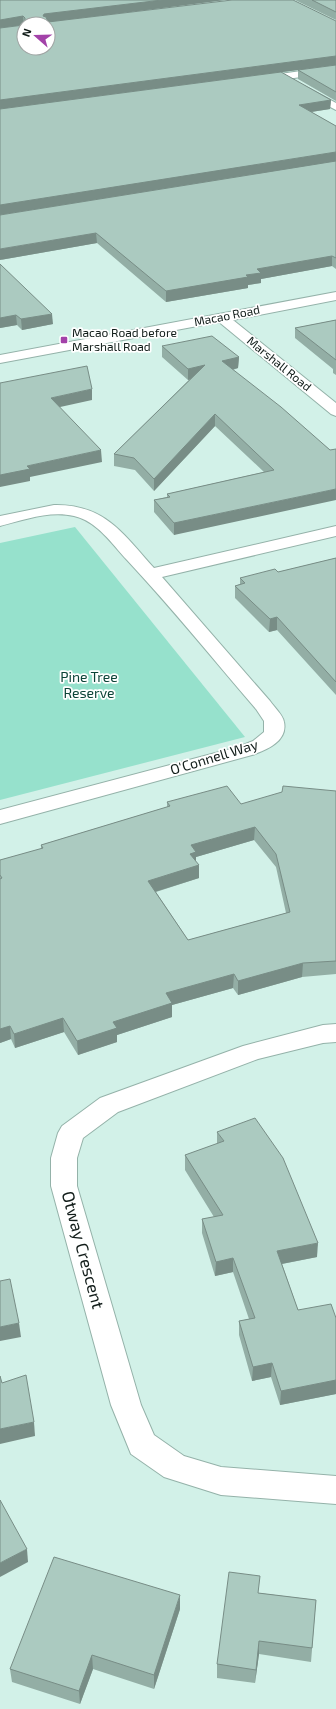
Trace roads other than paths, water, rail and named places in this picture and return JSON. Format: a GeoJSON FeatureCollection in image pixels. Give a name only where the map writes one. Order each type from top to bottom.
{"type":"FeatureCollection","features":[{"type":"Feature","properties":{"kind":"street"},"geometry":{"type":"LineString","coordinates":[[252,81],[336,69]]}},
{"type":"Feature","properties":{"kind":"street"},"geometry":{"type":"LineString","coordinates":[[284,77],[336,107]]}},
{"type":"Feature","properties":{"kind":"street","name":"Macao Road"},"geometry":{"type":"LineString","coordinates":[[0,359],[336,296]]}},
{"type":"Feature","properties":{"kind":"street","name":"Marshall Road"},"geometry":{"type":"LineString","coordinates":[[221,317],[336,411]]}},
{"type":"Feature","properties":{"kind":"street","name":"O'Connell Way"},"geometry":{"type":"LineString","coordinates":[[0,521],[46,511],[68,510],[86,514],[99,521],[151,574],[263,705],[274,721],[274,734],[260,746],[0,817]]}},
{"type":"Feature","properties":{"kind":"street"},"geometry":{"type":"LineString","coordinates":[[151,574],[336,531]]}},
{"type":"Feature","properties":{"kind":"street","name":"Otway Crescent"},"geometry":{"type":"LineString","coordinates":[[336,1033],[323,1034],[252,1052],[108,1105],[71,1133],[64,1158],[64,1186],[126,1405],[142,1444],[175,1467],[221,1481],[336,1490]]}},
{"type":"Feature","properties":{"kind":"place","name":"Macao Road before Marshall Road"},"geometry":{"type":"Point","coordinates":[64,340]}},
{"type":"Feature","properties":{"kind":"park label","name":"Pine Tree Reserve"},"geometry":{"type":"Point","coordinates":[89,686]}}]}
